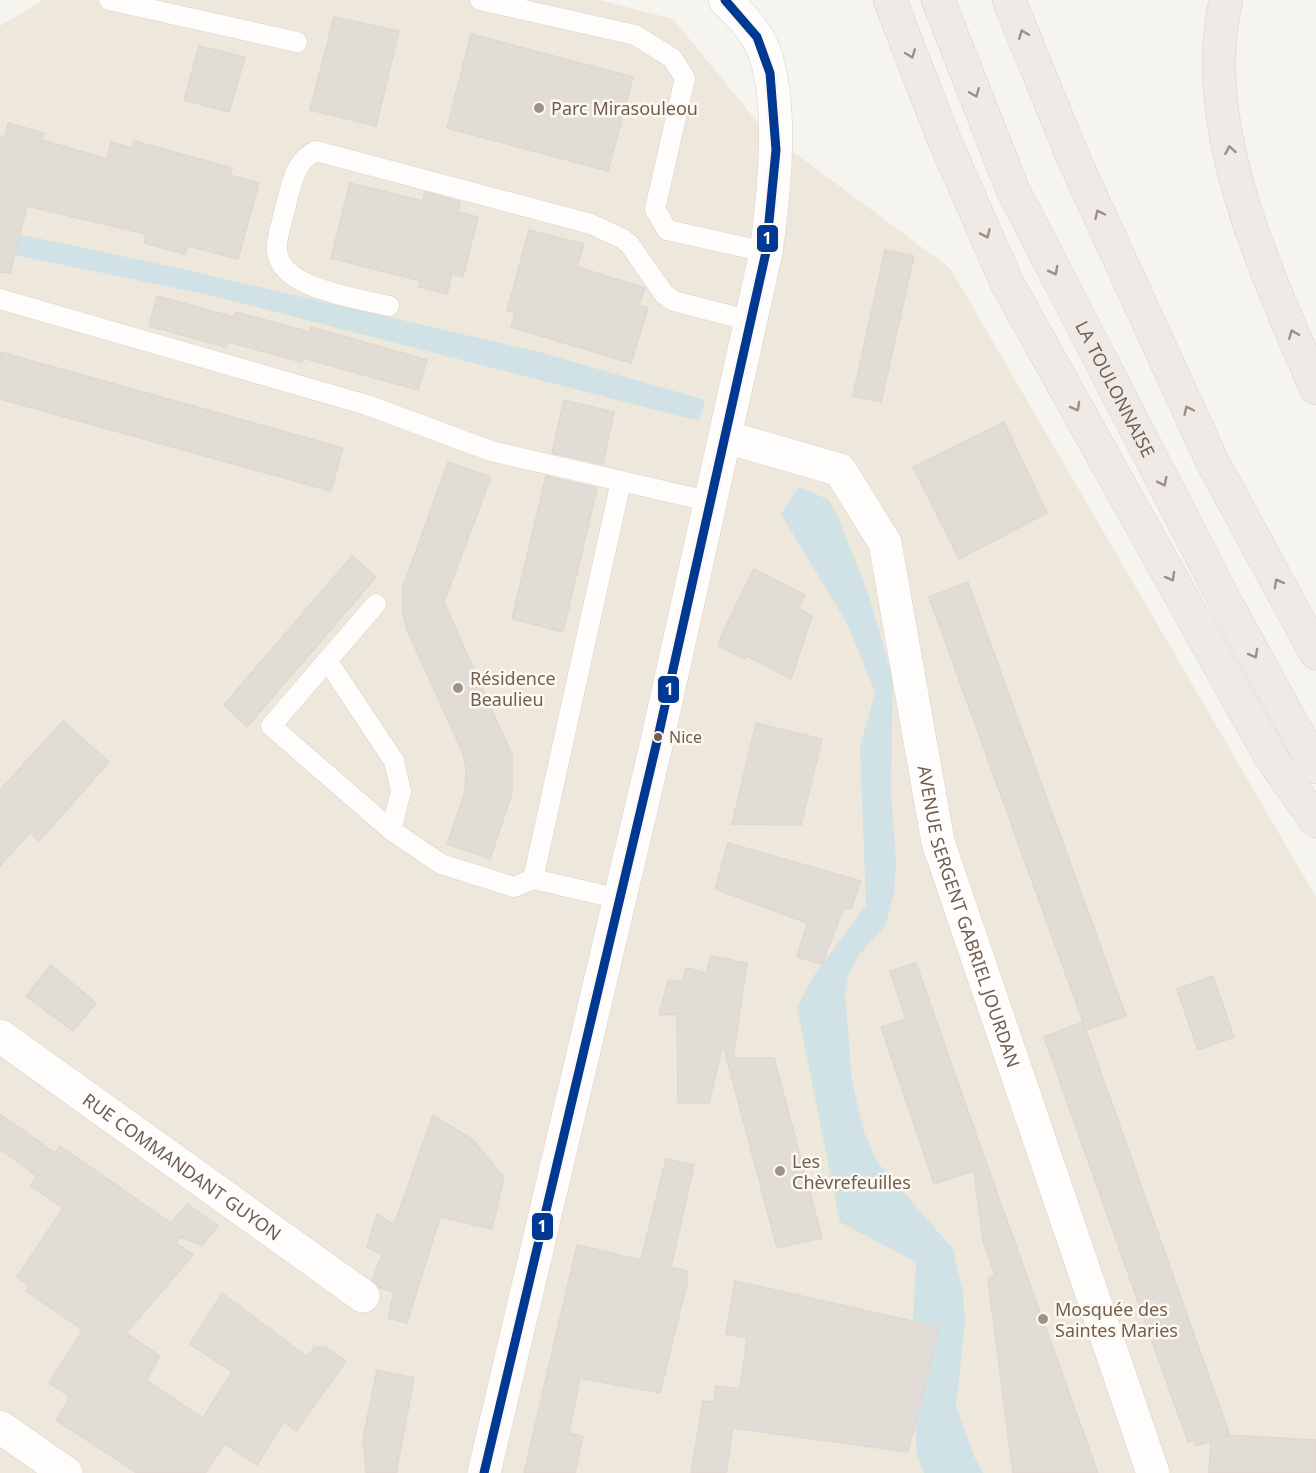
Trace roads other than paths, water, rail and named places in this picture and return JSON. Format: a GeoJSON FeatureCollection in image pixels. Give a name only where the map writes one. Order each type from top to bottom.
{"type":"FeatureCollection","features":[{"type":"Feature","properties":{"kind":"highway"},"geometry":{"type":"LineString","coordinates":[[890,0],[943,137],[1007,283],[1269,754],[1316,821]]}},
{"type":"Feature","properties":{"kind":"highway","name":"LA TOULONNAISE"},"geometry":{"type":"LineString","coordinates":[[938,0],[1013,190],[1229,609],[1316,767]]}},
{"type":"Feature","properties":{"kind":"highway"},"geometry":{"type":"LineString","coordinates":[[1009,0],[1072,155],[1212,461],[1316,653]]}},
{"type":"Feature","properties":{"kind":"highway"},"geometry":{"type":"LineString","coordinates":[[1226,0],[1218,63],[1234,169],[1254,233],[1316,388]]}},
{"type":"Feature","properties":{"kind":"street"},"geometry":{"type":"LineString","coordinates":[[484,1473],[712,502],[766,252],[776,180],[773,96],[764,50],[740,14],[725,0]]}},
{"type":"Feature","properties":{"kind":"street","name":"AVENUE SERGENT GABRIEL JOURDAN"},"geometry":{"type":"LineString","coordinates":[[726,437],[840,470],[885,543],[938,842],[1153,1473]]}},
{"type":"Feature","properties":{"kind":"street","name":"RUE COMMANDANT GUYON"},"geometry":{"type":"LineString","coordinates":[[0,1036],[363,1296]]}},
{"type":"Feature","properties":{"kind":"street"},"geometry":{"type":"LineString","coordinates":[[0,1427],[66,1473]]}},
{"type":"Feature","properties":{"kind":"lane"},"geometry":{"type":"LineString","coordinates":[[109,0],[297,42]]}},
{"type":"Feature","properties":{"kind":"lane"},"geometry":{"type":"LineString","coordinates":[[480,0],[635,35],[672,58],[685,78],[655,208],[667,230],[766,252]]}},
{"type":"Feature","properties":{"kind":"lane"},"geometry":{"type":"LineString","coordinates":[[389,306],[309,285],[285,270],[278,258],[277,245],[292,179],[304,157],[316,151],[591,224],[630,245],[664,294],[674,301],[750,329]]}},
{"type":"Feature","properties":{"kind":"lane"},"geometry":{"type":"LineString","coordinates":[[0,299],[367,405],[491,451],[712,502]]}},
{"type":"Feature","properties":{"kind":"lane"},"geometry":{"type":"LineString","coordinates":[[533,879],[621,481]]}},
{"type":"Feature","properties":{"kind":"lane"},"geometry":{"type":"LineString","coordinates":[[376,604],[271,726],[391,830],[441,864],[514,887],[533,879],[620,899]]}},
{"type":"Feature","properties":{"kind":"lane"},"geometry":{"type":"LineString","coordinates":[[327,660],[394,761],[401,791],[391,830]]}},
{"type":"Feature","properties":{"kind":"place","name":"Parc Mirasouleou"},"geometry":{"type":"Point","coordinates":[539,108]}},
{"type":"Feature","properties":{"kind":"place","name":"Résidence Beaulieu"},"geometry":{"type":"Point","coordinates":[458,688]}},
{"type":"Feature","properties":{"kind":"place","name":"Nice"},"geometry":{"type":"Point","coordinates":[658,737]}},
{"type":"Feature","properties":{"kind":"place","name":"Les Chèvrefeuilles"},"geometry":{"type":"Point","coordinates":[780,1171]}},
{"type":"Feature","properties":{"kind":"place","name":"Mosquée des Saintes Maries"},"geometry":{"type":"Point","coordinates":[1043,1319]}}]}
